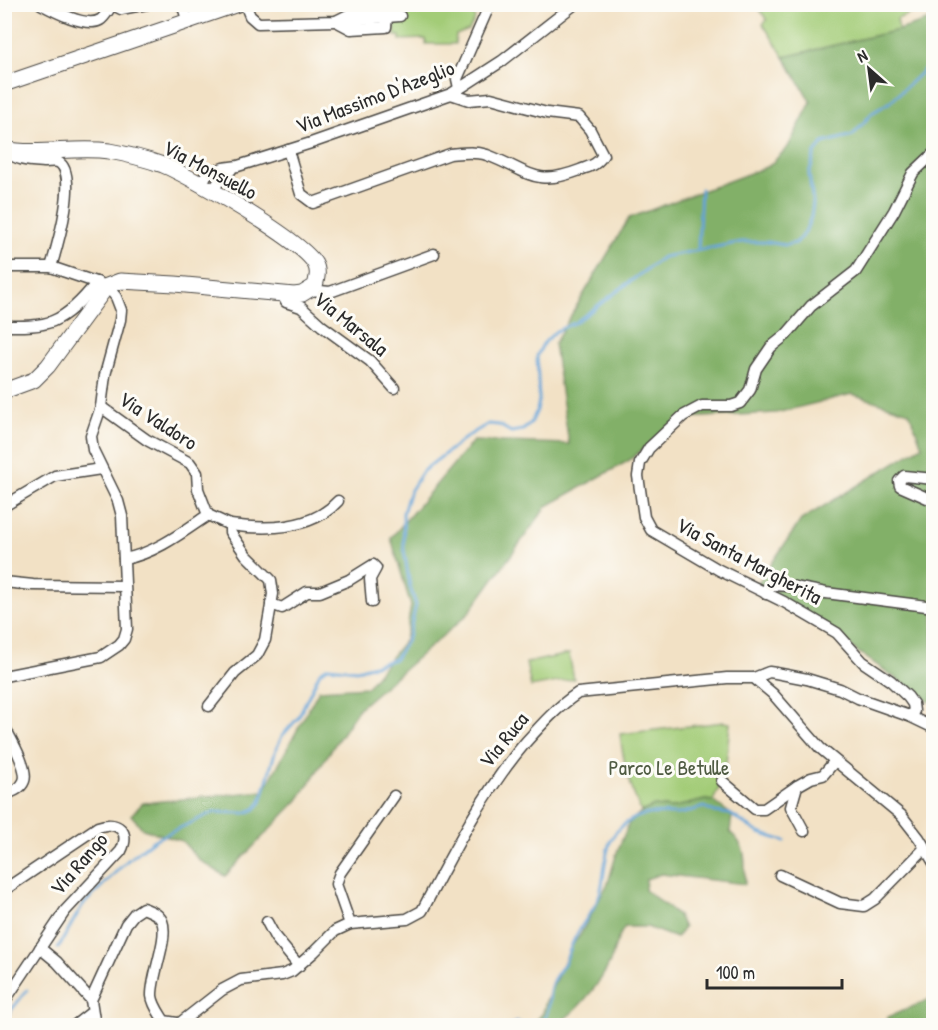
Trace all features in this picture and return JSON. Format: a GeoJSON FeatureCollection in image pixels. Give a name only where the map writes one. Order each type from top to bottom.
{"type":"FeatureCollection","features":[{"type":"Feature","properties":{"kind":"main road"},"geometry":{"type":"LineString","coordinates":[[4,84],[238,4]]}},
{"type":"Feature","properties":{"kind":"main road","name":"Via Monsuello"},"geometry":{"type":"LineString","coordinates":[[4,150],[109,151],[162,165],[263,222],[308,254],[316,265],[318,274],[315,286],[310,290]]}},
{"type":"Feature","properties":{"kind":"main road"},"geometry":{"type":"LineString","coordinates":[[4,392],[34,380],[48,366],[102,284],[131,281],[282,294],[302,294],[310,290]]}},
{"type":"Feature","properties":{"kind":"street"},"geometry":{"type":"LineString","coordinates":[[41,4],[58,14],[91,23],[103,18],[111,5],[121,9],[147,4]]}},
{"type":"Feature","properties":{"kind":"street"},"geometry":{"type":"LineString","coordinates":[[180,4],[188,22]]}},
{"type":"Feature","properties":{"kind":"street"},"geometry":{"type":"LineString","coordinates":[[245,4],[250,16],[258,23],[336,21],[352,13],[383,8],[387,17],[386,27],[351,28],[336,21]]}},
{"type":"Feature","properties":{"kind":"street"},"geometry":{"type":"LineString","coordinates":[[288,150],[301,194],[313,203],[450,154],[472,152],[486,155],[543,179],[598,163],[603,155],[590,130],[579,117],[548,113],[492,98],[469,100],[455,91],[457,79],[490,4]]}},
{"type":"Feature","properties":{"kind":"street","name":"Via Massimo D'Azeglio"},"geometry":{"type":"LineString","coordinates":[[197,183],[210,173],[288,150],[455,91],[502,61],[576,4]]}},
{"type":"Feature","properties":{"kind":"street"},"geometry":{"type":"LineString","coordinates":[[387,17],[400,16]]}},
{"type":"Feature","properties":{"kind":"street"},"geometry":{"type":"LineString","coordinates":[[4,150],[16,159],[58,162],[63,167],[67,193],[64,215],[47,267]]}},
{"type":"Feature","properties":{"kind":"street","name":"Via Santa Margherita"},"geometry":{"type":"LineString","coordinates":[[909,716],[914,711],[913,704],[908,697],[891,681],[863,663],[837,633],[818,620],[719,570],[651,530],[644,517],[639,490],[640,463],[649,448],[683,416],[702,406],[731,406],[740,403],[750,390],[756,369],[771,347],[786,335],[811,306],[856,271],[894,211],[913,173],[933,153]]}},
{"type":"Feature","properties":{"kind":"street","name":"Via Massimo D'Azeglio"},"geometry":{"type":"LineString","coordinates":[[212,192],[223,175],[238,166]]}},
{"type":"Feature","properties":{"kind":"street"},"geometry":{"type":"LineString","coordinates":[[310,290],[330,292],[434,254]]}},
{"type":"Feature","properties":{"kind":"street"},"geometry":{"type":"LineString","coordinates":[[4,267],[47,267],[102,284],[116,297],[121,310],[105,375],[101,407],[91,435],[93,450],[118,501],[122,516],[126,629],[124,639],[111,652],[101,657],[4,676]]}},
{"type":"Feature","properties":{"kind":"street"},"geometry":{"type":"LineString","coordinates":[[4,326],[28,326],[53,321],[102,284]]}},
{"type":"Feature","properties":{"kind":"street","name":"Via Marsala"},"geometry":{"type":"LineString","coordinates":[[282,294],[286,302],[301,307],[370,362],[394,388]]}},
{"type":"Feature","properties":{"kind":"street","name":"Via Valdoro"},"geometry":{"type":"LineString","coordinates":[[101,407],[147,440],[190,463],[197,473],[198,489],[208,515]]}},
{"type":"Feature","properties":{"kind":"street"},"geometry":{"type":"LineString","coordinates":[[4,506],[55,476],[101,469]]}},
{"type":"Feature","properties":{"kind":"street"},"geometry":{"type":"LineString","coordinates":[[933,479],[909,475],[899,481],[900,486],[933,501]]}},
{"type":"Feature","properties":{"kind":"street"},"geometry":{"type":"LineString","coordinates":[[124,559],[135,557],[156,547],[208,515],[230,525],[273,527],[314,520],[329,511],[338,501]]}},
{"type":"Feature","properties":{"kind":"street"},"geometry":{"type":"LineString","coordinates":[[209,706],[235,673],[257,655],[265,640],[271,604],[271,580],[246,555],[230,532],[230,525]]}},
{"type":"Feature","properties":{"kind":"street"},"geometry":{"type":"LineString","coordinates":[[271,604],[282,608],[307,592],[320,592],[349,580],[374,565],[376,567],[370,579],[372,602]]}},
{"type":"Feature","properties":{"kind":"street"},"geometry":{"type":"LineString","coordinates":[[4,582],[33,585],[123,586]]}},
{"type":"Feature","properties":{"kind":"street"},"geometry":{"type":"LineString","coordinates":[[766,594],[767,588],[771,585],[789,586],[933,607]]}},
{"type":"Feature","properties":{"kind":"street","name":"Via Ruca"},"geometry":{"type":"LineString","coordinates":[[177,1024],[222,990],[241,980],[282,975],[299,966],[336,931],[350,924],[407,919],[422,911],[478,806],[508,764],[562,703],[578,693],[727,678],[754,678],[769,672],[840,689],[858,698],[909,716]]}},
{"type":"Feature","properties":{"kind":"street"},"geometry":{"type":"LineString","coordinates":[[754,678],[773,694],[820,748],[901,815],[933,863]]}},
{"type":"Feature","properties":{"kind":"street"},"geometry":{"type":"LineString","coordinates":[[909,716],[933,728]]}},
{"type":"Feature","properties":{"kind":"street"},"geometry":{"type":"LineString","coordinates":[[4,726],[25,772],[25,780],[21,787],[4,795]]}},
{"type":"Feature","properties":{"kind":"street"},"geometry":{"type":"LineString","coordinates":[[722,781],[755,809],[764,809],[811,778],[824,775],[835,761]]}},
{"type":"Feature","properties":{"kind":"street"},"geometry":{"type":"LineString","coordinates":[[797,786],[791,807],[804,831]]}},
{"type":"Feature","properties":{"kind":"street"},"geometry":{"type":"LineString","coordinates":[[350,924],[336,884],[340,873],[394,796]]}},
{"type":"Feature","properties":{"kind":"street","name":"Via Rango"},"geometry":{"type":"LineString","coordinates":[[4,890],[98,827],[108,823],[117,825],[123,833],[125,843],[121,851],[65,910],[40,948]]}},
{"type":"Feature","properties":{"kind":"street"},"geometry":{"type":"LineString","coordinates":[[780,875],[840,903],[864,906],[875,899],[925,848]]}},
{"type":"Feature","properties":{"kind":"street"},"geometry":{"type":"LineString","coordinates":[[91,1000],[126,924],[143,908],[154,912],[162,920],[164,932],[152,996],[164,1021],[177,1024]]}},
{"type":"Feature","properties":{"kind":"street"},"geometry":{"type":"LineString","coordinates":[[267,922],[275,937],[299,966]]}},
{"type":"Feature","properties":{"kind":"street"},"geometry":{"type":"LineString","coordinates":[[4,1002],[40,948],[57,962],[91,1000],[95,1021],[74,1026]]}},
{"type":"Feature","properties":{"kind":"green space"},"geometry":{"type":"Polygon","coordinates":[[[395,4],[472,5],[475,19],[469,30],[456,35],[455,44],[426,44],[426,39],[400,40],[400,36],[395,36],[395,23],[399,22],[400,9],[395,8],[395,4]]]}},
{"type":"Feature","properties":{"kind":"green space"},"geometry":{"type":"Polygon","coordinates":[[[933,4],[897,19],[899,30],[784,57],[763,24],[767,20],[756,5],[933,4]]]}},
{"type":"Feature","properties":{"kind":"green space"},"geometry":{"type":"Polygon","coordinates":[[[933,19],[933,704],[815,622],[755,588],[801,520],[922,446],[909,412],[852,394],[776,413],[683,418],[628,461],[547,506],[468,614],[359,708],[298,800],[225,876],[199,860],[182,841],[143,829],[131,815],[143,803],[264,791],[319,690],[367,687],[405,640],[411,606],[391,538],[473,441],[569,444],[554,344],[629,218],[769,166],[788,147],[811,102],[784,57],[899,30],[933,19]]]}},
{"type":"Feature","properties":{"kind":"green space"},"geometry":{"type":"Polygon","coordinates":[[[569,654],[574,679],[531,687],[526,663],[569,654]]]}},
{"type":"Feature","properties":{"kind":"green space","name":"Parco Le Betulle"},"geometry":{"type":"Polygon","coordinates":[[[730,723],[725,775],[713,801],[705,800],[671,808],[655,806],[641,812],[628,774],[620,734],[730,723]]]}},
{"type":"Feature","properties":{"kind":"green space"},"geometry":{"type":"Polygon","coordinates":[[[705,800],[713,801],[732,815],[730,832],[743,850],[745,884],[661,874],[646,879],[645,890],[678,915],[684,928],[676,938],[647,927],[625,927],[606,970],[593,990],[576,1009],[558,1023],[549,1026],[526,1025],[536,1021],[543,1013],[546,1001],[571,947],[608,883],[629,823],[641,812],[654,806],[671,808],[705,800]]]}},
{"type":"Feature","properties":{"kind":"green space"},"geometry":{"type":"Polygon","coordinates":[[[933,998],[933,1025],[884,1025],[888,1017],[933,998]]]}},
{"type":"Feature","properties":{"kind":"waterway"},"geometry":{"type":"LineString","coordinates":[[58,948],[82,906],[128,860],[154,840],[214,812],[245,813],[255,809],[261,802],[275,752],[282,736],[298,718],[320,672],[328,667],[357,670],[395,659],[408,638],[416,605],[410,587],[404,550],[403,513],[409,493],[423,471],[468,436],[488,424],[499,425],[511,432],[523,430],[531,423],[539,400],[537,356],[543,344],[556,331],[576,322],[663,257],[742,242],[785,245],[796,243],[805,232],[811,217],[813,203],[809,174],[815,153],[823,143],[853,135],[872,113],[890,102],[926,68],[934,64]]}},
{"type":"Feature","properties":{"kind":"waterway"},"geometry":{"type":"LineString","coordinates":[[698,250],[701,189]]}},
{"type":"Feature","properties":{"kind":"waterway"},"geometry":{"type":"LineString","coordinates":[[539,1026],[547,1013],[551,985],[598,899],[609,844],[622,826],[644,815],[678,814],[704,807],[715,812],[730,814],[759,833],[785,841]]}},
{"type":"Feature","properties":{"kind":"waterway"},"geometry":{"type":"LineString","coordinates":[[4,1019],[27,990]]}},
{"type":"Feature","properties":{"kind":"waterway"},"geometry":{"type":"LineString","coordinates":[[508,1026],[518,1022],[523,1026]]}}]}
